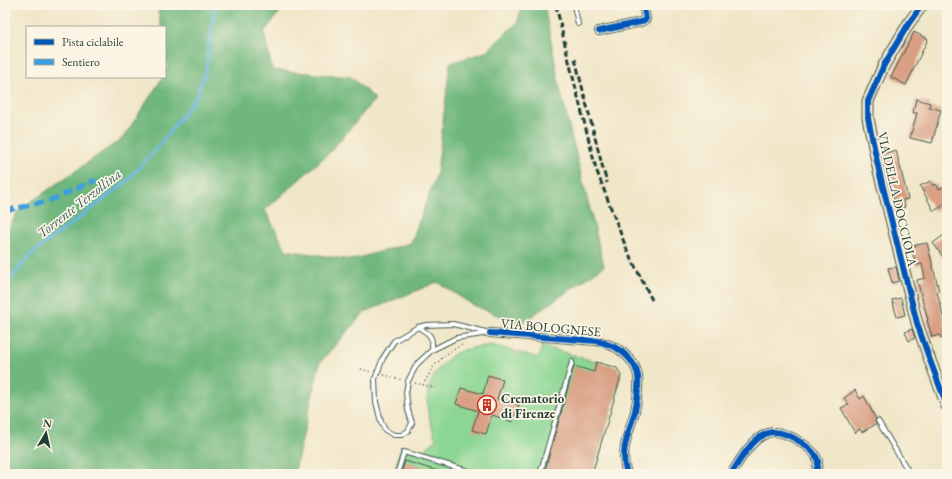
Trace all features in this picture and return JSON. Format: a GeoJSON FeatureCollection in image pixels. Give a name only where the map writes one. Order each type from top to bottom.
{"type":"FeatureCollection","features":[{"type":"Feature","properties":{"kind":"street"},"geometry":{"type":"LineString","coordinates":[[599,31],[641,22],[646,18],[644,9],[641,5]]}},
{"type":"Feature","properties":{"kind":"street","name":"VIA DELLA DOCCIOLA"},"geometry":{"type":"LineString","coordinates":[[922,5],[908,23],[884,65],[868,101],[868,118],[879,171],[917,323],[947,406]]}},
{"type":"Feature","properties":{"kind":"street","name":"VIA BOLOGNESE"},"geometry":{"type":"LineString","coordinates":[[490,333],[598,341],[612,346],[624,353],[632,361],[638,371],[638,389],[635,411],[626,440],[623,458],[627,474]]}},
{"type":"Feature","properties":{"kind":"street"},"geometry":{"type":"LineString","coordinates":[[731,474],[747,450],[761,436],[773,432],[782,433],[798,440],[812,450],[818,461],[816,474]]}},
{"type":"Feature","properties":{"kind":"lane"},"geometry":{"type":"LineString","coordinates":[[574,5],[578,24]]}},
{"type":"Feature","properties":{"kind":"lane"},"geometry":{"type":"LineString","coordinates":[[453,324],[490,333],[456,338],[432,350],[417,364],[408,381],[406,394],[408,410],[412,423],[408,431],[402,435],[394,435],[385,430],[381,422],[376,402],[375,379],[383,358],[394,341],[418,326],[426,325],[453,324]]}},
{"type":"Feature","properties":{"kind":"lane"},"geometry":{"type":"LineString","coordinates":[[418,326],[428,333],[433,341],[432,350]]}},
{"type":"Feature","properties":{"kind":"lane"},"geometry":{"type":"LineString","coordinates":[[540,474],[572,362]]}},
{"type":"Feature","properties":{"kind":"lane"},"geometry":{"type":"LineString","coordinates":[[878,421],[910,474]]}},
{"type":"Feature","properties":{"kind":"lane"},"geometry":{"type":"LineString","coordinates":[[397,474],[404,452],[475,474]]}},
{"type":"Feature","properties":{"kind":"path"},"geometry":{"type":"LineString","coordinates":[[423,385],[434,366],[445,355],[465,343]]}},
{"type":"Feature","properties":{"kind":"path"},"geometry":{"type":"LineString","coordinates":[[361,369],[436,388]]}},
{"type":"Feature","properties":{"kind":"green space"},"geometry":{"type":"Polygon","coordinates":[[[150,5],[285,5],[264,32],[272,70],[351,77],[375,99],[331,151],[265,210],[286,250],[351,260],[411,243],[437,173],[450,63],[486,52],[518,22],[522,5],[544,5],[561,94],[604,266],[520,324],[473,305],[437,282],[365,312],[320,362],[294,474],[5,474],[5,235],[19,210],[123,138],[162,78],[166,78],[168,68],[166,55],[166,26],[161,26],[158,8],[150,5]]]}},
{"type":"Feature","properties":{"kind":"green space"},"geometry":{"type":"Polygon","coordinates":[[[491,345],[539,358],[542,346],[617,368],[621,376],[592,474],[393,474],[401,449],[420,453],[436,440],[430,419],[427,400],[428,390],[436,372],[448,359],[457,353],[472,348],[491,345]]]}},
{"type":"Feature","properties":{"kind":"building"},"geometry":{"type":"Polygon","coordinates":[[[914,32],[928,39],[906,85],[891,77],[914,32]]]}},
{"type":"Feature","properties":{"kind":"building"},"geometry":{"type":"Polygon","coordinates":[[[916,99],[930,103],[929,107],[941,110],[932,143],[910,138],[917,113],[913,113],[916,99]]]}},
{"type":"Feature","properties":{"kind":"building"},"geometry":{"type":"Polygon","coordinates":[[[896,150],[908,199],[903,200],[905,207],[896,209],[883,154],[896,150]]]}},
{"type":"Feature","properties":{"kind":"building"},"geometry":{"type":"Polygon","coordinates":[[[931,181],[933,186],[936,184],[939,189],[947,185],[947,203],[934,211],[920,186],[931,181]]]}},
{"type":"Feature","properties":{"kind":"building"},"geometry":{"type":"Polygon","coordinates":[[[947,233],[947,263],[933,243],[947,233]]]}},
{"type":"Feature","properties":{"kind":"building"},"geometry":{"type":"Polygon","coordinates":[[[927,243],[947,332],[947,336],[941,338],[940,335],[932,337],[917,280],[925,278],[922,264],[916,265],[911,246],[927,243]]]}},
{"type":"Feature","properties":{"kind":"building"},"geometry":{"type":"Polygon","coordinates":[[[896,267],[899,281],[892,283],[888,268],[896,267]]]}},
{"type":"Feature","properties":{"kind":"building"},"geometry":{"type":"Polygon","coordinates":[[[901,298],[905,315],[897,317],[892,300],[901,298]]]}},
{"type":"Feature","properties":{"kind":"building"},"geometry":{"type":"Polygon","coordinates":[[[912,329],[915,338],[909,341],[905,332],[912,329]]]}},
{"type":"Feature","properties":{"kind":"building"},"geometry":{"type":"Polygon","coordinates":[[[596,362],[617,368],[621,376],[592,474],[544,474],[574,366],[594,372],[596,362]]]}},
{"type":"Feature","properties":{"kind":"building","name":"Crematorio di Firenze"},"geometry":{"type":"Polygon","coordinates":[[[488,375],[503,380],[497,399],[519,405],[513,422],[492,415],[486,434],[472,430],[478,411],[456,404],[461,388],[483,394],[488,375]]]}},
{"type":"Feature","properties":{"kind":"building"},"geometry":{"type":"Polygon","coordinates":[[[855,390],[860,399],[864,396],[876,419],[876,424],[862,432],[860,429],[855,433],[841,408],[849,404],[844,398],[855,390]]]}},
{"type":"Feature","properties":{"kind":"building"},"geometry":{"type":"Polygon","coordinates":[[[405,461],[441,472],[440,474],[401,474],[405,461]]]}},
{"type":"Feature","properties":{"kind":"waterway","name":"Torrente Terzollina"},"geometry":{"type":"LineString","coordinates":[[5,286],[30,255],[124,184],[160,145],[196,97],[206,70],[212,23],[216,5]]}},
{"type":"Feature","properties":{"kind":"railway"},"geometry":{"type":"LineString","coordinates":[[556,5],[596,169],[627,250],[652,300]]}},
{"type":"Feature","properties":{"kind":"railway"},"geometry":{"type":"LineString","coordinates":[[575,59],[607,183]]}},
{"type":"Feature","properties":{"kind":"marked path"},"geometry":{"type":"LineString","coordinates":[[5,211],[51,200],[96,180]]}},
{"type":"Feature","properties":{"kind":"cycle path"},"geometry":{"type":"LineString","coordinates":[[599,31],[641,22],[646,19],[644,9],[641,5]]}},
{"type":"Feature","properties":{"kind":"cycle path"},"geometry":{"type":"LineString","coordinates":[[922,5],[909,23],[884,65],[868,101],[868,118],[879,171],[917,323],[947,406]]}},
{"type":"Feature","properties":{"kind":"cycle path"},"geometry":{"type":"LineString","coordinates":[[490,333],[597,341],[616,348],[627,356],[633,364],[638,376],[636,407],[624,450],[627,474]]}},
{"type":"Feature","properties":{"kind":"cycle path"},"geometry":{"type":"LineString","coordinates":[[731,474],[753,443],[765,435],[774,432],[786,435],[807,446],[812,451],[818,462],[816,474]]}},
{"type":"Feature","properties":{"kind":"place","name":"Crematorio di Firenze"},"geometry":{"type":"Point","coordinates":[487,405]}}]}
